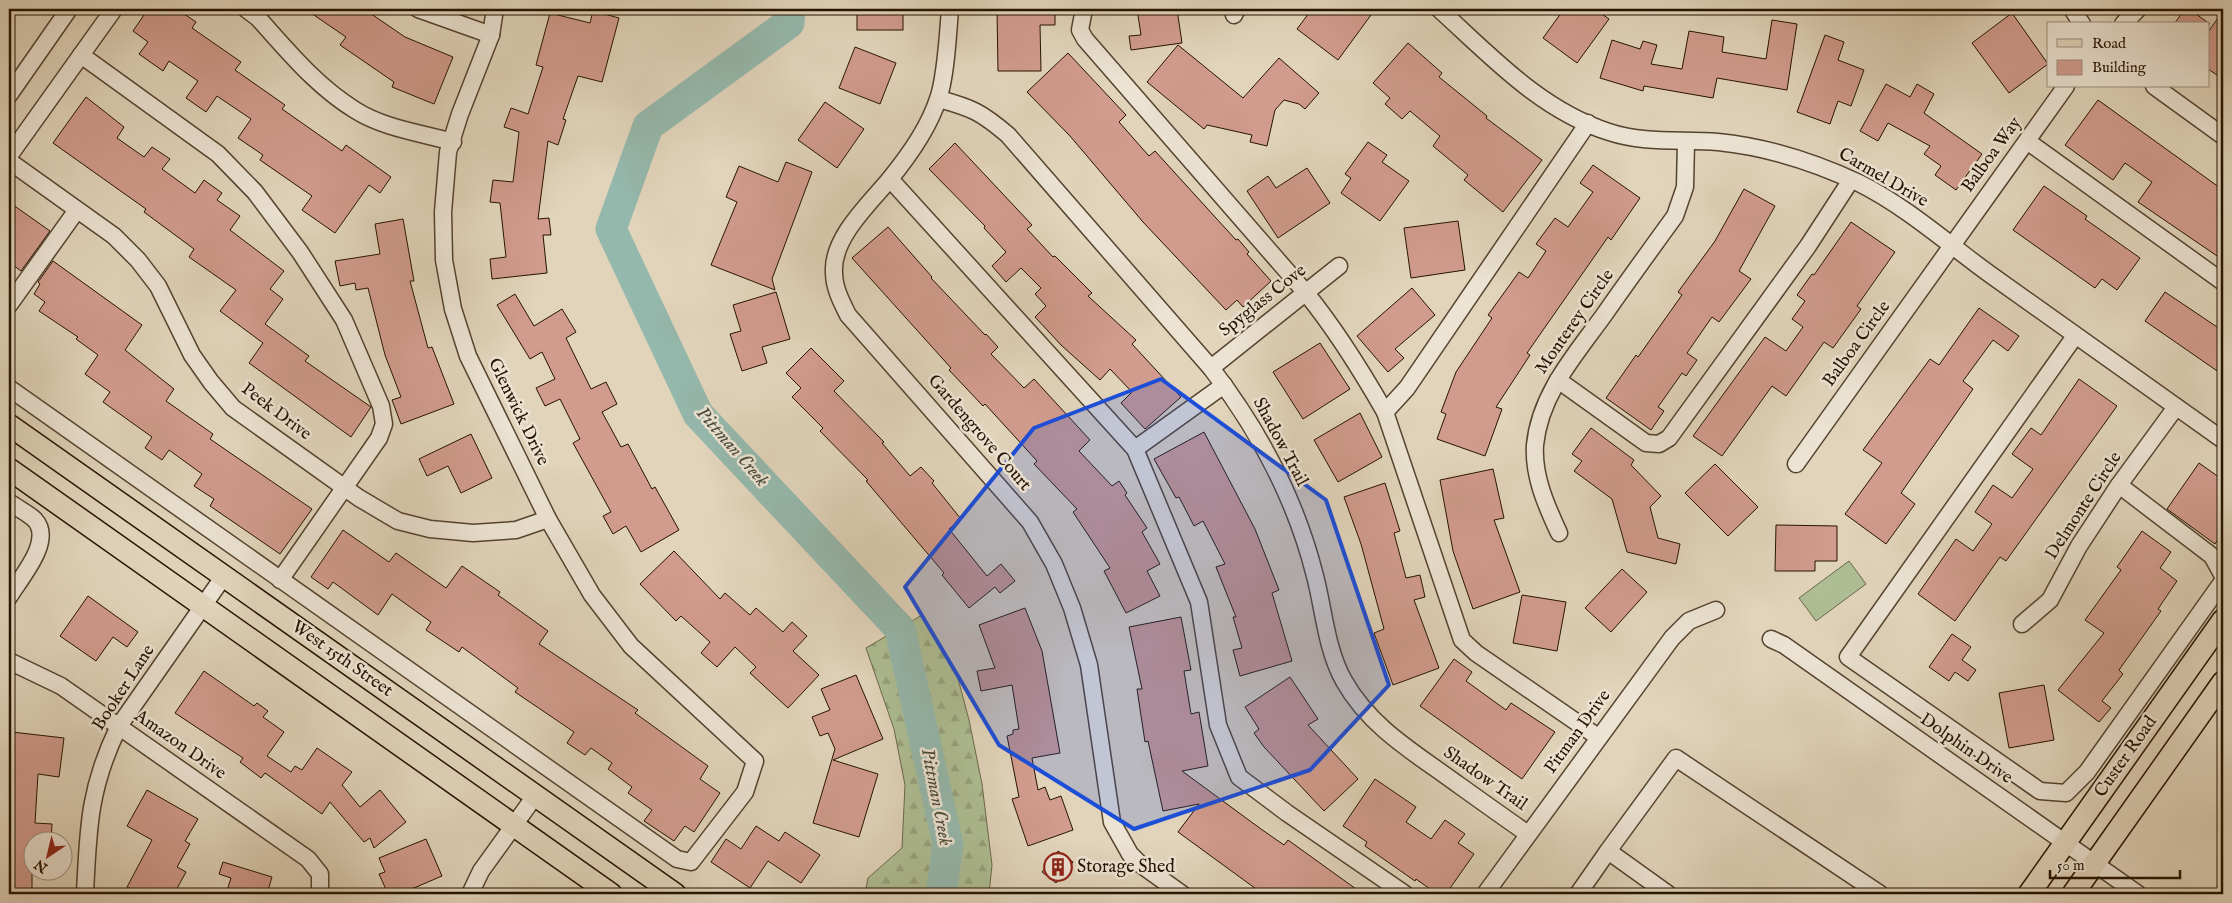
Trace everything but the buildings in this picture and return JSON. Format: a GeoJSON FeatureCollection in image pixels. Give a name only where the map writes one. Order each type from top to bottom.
{"type":"FeatureCollection","features":[{"type":"Feature","properties":{"kind":"main road","name":"West 15th Street"},"geometry":{"type":"LineString","coordinates":[[9,425],[675,894]]}},
{"type":"Feature","properties":{"kind":"main road","name":"West 15th Street"},"geometry":{"type":"LineString","coordinates":[[9,469],[611,894]]}},
{"type":"Feature","properties":{"kind":"main road","name":"Custer Road"},"geometry":{"type":"LineString","coordinates":[[2029,894],[2223,620]]}},
{"type":"Feature","properties":{"kind":"main road","name":"Custer Road"},"geometry":{"type":"LineString","coordinates":[[2073,894],[2223,682]]}},
{"type":"Feature","properties":{"kind":"street"},"geometry":{"type":"LineString","coordinates":[[9,95],[69,9]]}},
{"type":"Feature","properties":{"kind":"street"},"geometry":{"type":"LineString","coordinates":[[9,156],[114,9]]}},
{"type":"Feature","properties":{"kind":"street"},"geometry":{"type":"LineString","coordinates":[[246,9],[258,18],[320,84],[356,110],[387,124],[453,142]]}},
{"type":"Feature","properties":{"kind":"street"},"geometry":{"type":"LineString","coordinates":[[418,9],[491,35]]}},
{"type":"Feature","properties":{"kind":"street","name":"Glenwick Drive"},"geometry":{"type":"LineString","coordinates":[[280,580],[678,860],[692,862],[745,792],[755,761],[631,646],[592,595],[548,519],[468,356],[453,310],[444,260],[443,212],[448,152],[453,142],[460,114],[491,35],[495,9]]}},
{"type":"Feature","properties":{"kind":"street","name":"Gardengrove Court"},"geometry":{"type":"LineString","coordinates":[[950,9],[938,99],[919,138],[890,178],[852,223],[840,245],[833,271],[837,292],[848,315],[1030,522],[1054,564],[1072,608],[1089,666],[1112,822],[1130,854],[1140,864],[1182,894]]}},
{"type":"Feature","properties":{"kind":"street"},"geometry":{"type":"LineString","coordinates":[[1084,9],[1080,30],[1085,40],[1322,312],[1362,372],[1385,412],[1462,640],[1476,653],[1598,737]]}},
{"type":"Feature","properties":{"kind":"street","name":"Carmel Drive"},"geometry":{"type":"LineString","coordinates":[[1440,9],[1521,84],[1565,114],[1609,132],[1652,141],[1717,142],[1768,150],[1820,166],[1851,180],[1906,211],[2075,336],[2223,440]]}},
{"type":"Feature","properties":{"kind":"street"},"geometry":{"type":"LineString","coordinates":[[2072,9],[2081,22]]}},
{"type":"Feature","properties":{"kind":"street"},"geometry":{"type":"LineString","coordinates":[[2126,22],[2138,9]]}},
{"type":"Feature","properties":{"kind":"street"},"geometry":{"type":"LineString","coordinates":[[9,388],[280,580],[379,438],[384,424],[381,406],[344,320],[300,252],[255,192],[218,154],[81,55]]}},
{"type":"Feature","properties":{"kind":"street","name":"Balboa Way"},"geometry":{"type":"LineString","coordinates":[[1951,246],[2065,88]]}},
{"type":"Feature","properties":{"kind":"street"},"geometry":{"type":"LineString","coordinates":[[2157,88],[2223,136]]}},
{"type":"Feature","properties":{"kind":"street","name":"Shadow Trail"},"geometry":{"type":"LineString","coordinates":[[938,99],[967,107],[984,115],[1008,135],[1224,385],[1260,440],[1292,506],[1315,574],[1330,647],[1343,680],[1364,710],[1389,735],[1528,834]]}},
{"type":"Feature","properties":{"kind":"street"},"geometry":{"type":"LineString","coordinates":[[1385,412],[1407,388],[1588,123]]}},
{"type":"Feature","properties":{"kind":"street"},"geometry":{"type":"LineString","coordinates":[[2027,141],[2223,282]]}},
{"type":"Feature","properties":{"kind":"street","name":"Monterey Circle"},"geometry":{"type":"LineString","coordinates":[[1559,533],[1544,500],[1537,474],[1535,447],[1539,419],[1558,380],[1675,216],[1685,187],[1686,142]]}},
{"type":"Feature","properties":{"kind":"street","name":"Peek Drive"},"geometry":{"type":"LineString","coordinates":[[9,161],[114,236],[138,260],[158,286],[192,355],[233,408],[345,488],[398,521],[430,529],[473,533],[516,530],[548,519]]}},
{"type":"Feature","properties":{"kind":"street"},"geometry":{"type":"LineString","coordinates":[[890,178],[1135,449],[1199,602],[1218,725],[1239,777],[1287,813],[1405,894]]}},
{"type":"Feature","properties":{"kind":"street"},"geometry":{"type":"LineString","coordinates":[[1558,380],[1646,443],[1659,444],[1669,438],[1808,246],[1851,180]]}},
{"type":"Feature","properties":{"kind":"street"},"geometry":{"type":"LineString","coordinates":[[9,305],[77,210]]}},
{"type":"Feature","properties":{"kind":"street","name":"Balboa Circle"},"geometry":{"type":"LineString","coordinates":[[1796,464],[1951,246]]}},
{"type":"Feature","properties":{"kind":"street","name":"Spyglass Cove"},"geometry":{"type":"LineString","coordinates":[[1211,368],[1340,266]]}},
{"type":"Feature","properties":{"kind":"street"},"geometry":{"type":"LineString","coordinates":[[2075,336],[1848,657],[2040,790],[2066,793],[2087,772],[2223,581]]}},
{"type":"Feature","properties":{"kind":"street"},"geometry":{"type":"LineString","coordinates":[[1135,449],[1224,385]]}},
{"type":"Feature","properties":{"kind":"street","name":"Delmonte Circle"},"geometry":{"type":"LineString","coordinates":[[2022,624],[2050,600],[2079,546],[2119,485],[2176,407]]}},
{"type":"Feature","properties":{"kind":"street"},"geometry":{"type":"LineString","coordinates":[[2119,485],[2212,556],[2223,576]]}},
{"type":"Feature","properties":{"kind":"street"},"geometry":{"type":"LineString","coordinates":[[9,502],[35,520],[42,532],[40,547],[9,597]]}},
{"type":"Feature","properties":{"kind":"street","name":"Booker Lane"},"geometry":{"type":"LineString","coordinates":[[84,894],[88,825],[101,765],[119,726],[224,576]]}},
{"type":"Feature","properties":{"kind":"street","name":"Pitman Drive"},"geometry":{"type":"LineString","coordinates":[[1485,894],[1672,638],[1689,621],[1716,610]]}},
{"type":"Feature","properties":{"kind":"street","name":"Dolphin Drive"},"geometry":{"type":"LineString","coordinates":[[1770,639],[1784,645],[2138,894]]}},
{"type":"Feature","properties":{"kind":"street","name":"Amazon Drive"},"geometry":{"type":"LineString","coordinates":[[9,661],[61,686],[308,859],[320,874],[320,894]]}},
{"type":"Feature","properties":{"kind":"street"},"geometry":{"type":"LineString","coordinates":[[1578,894],[1676,758],[1880,894]]}},
{"type":"Feature","properties":{"kind":"street"},"geometry":{"type":"LineString","coordinates":[[470,894],[481,871],[535,796]]}},
{"type":"Feature","properties":{"kind":"street"},"geometry":{"type":"LineString","coordinates":[[1608,851],[1668,894]]}},
{"type":"Feature","properties":{"kind":"highlighted area"},"geometry":{"type":"Polygon","coordinates":[[[1161,379],[1326,500],[1389,685],[1310,770],[1134,829],[999,745],[905,587],[1034,428],[1161,379]]]}},
{"type":"Feature","properties":{"kind":"green space"},"geometry":{"type":"Polygon","coordinates":[[[1849,561],[1866,584],[1816,621],[1799,598],[1849,561]]]}},
{"type":"Feature","properties":{"kind":"green space"},"geometry":{"type":"Polygon","coordinates":[[[922,615],[956,671],[969,720],[982,784],[992,865],[989,894],[865,894],[868,878],[902,848],[905,785],[894,729],[866,648],[922,615]]]}},
{"type":"Feature","properties":{"kind":"waterway","name":"Pittman Creek"},"geometry":{"type":"LineString","coordinates":[[790,9],[789,23],[648,126],[611,229],[698,414],[900,629],[948,845],[941,894]]}},
{"type":"Feature","properties":{"kind":"place","name":"Storage Shed"},"geometry":{"type":"Point","coordinates":[1058,867]}}]}
